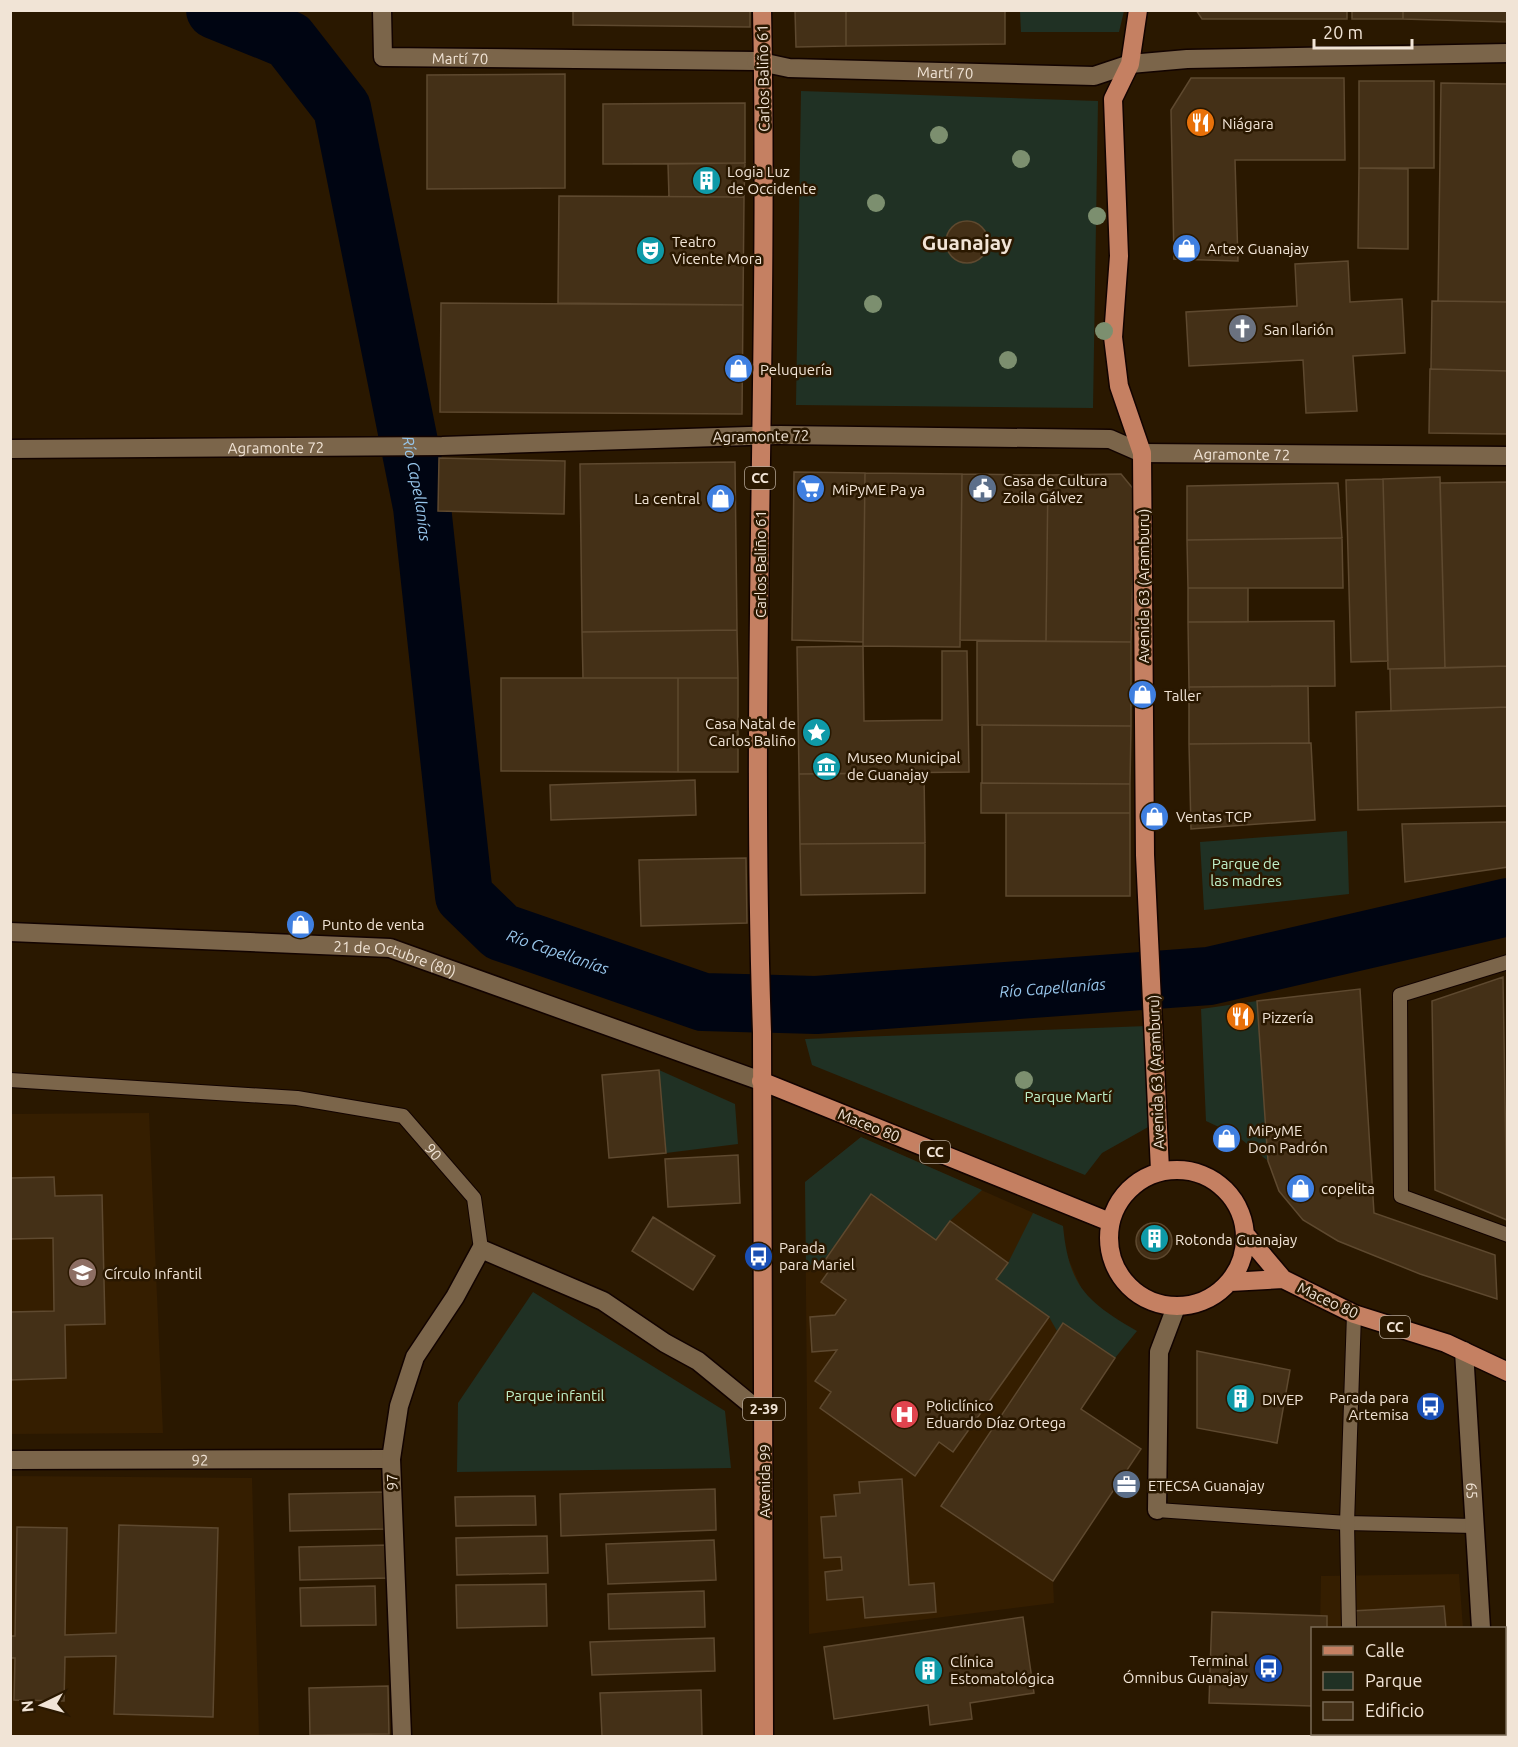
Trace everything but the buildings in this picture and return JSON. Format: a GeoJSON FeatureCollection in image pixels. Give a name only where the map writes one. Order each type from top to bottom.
{"type":"FeatureCollection","features":[{"type":"Feature","properties":{"kind":"main road","name":"Carlos Baliño 61"},"geometry":{"type":"LineString","coordinates":[[761,1081],[760,435],[766,239],[760,62],[762,10]]}},
{"type":"Feature","properties":{"kind":"main road","name":"Avenida 63 (Aramburu)"},"geometry":{"type":"LineString","coordinates":[[1138,10],[1130,64],[1113,99],[1119,256],[1113,337],[1119,386],[1142,453],[1145,855],[1155,1023],[1160,1170]]}},
{"type":"Feature","properties":{"kind":"main road","name":"Maceo 80"},"geometry":{"type":"LineString","coordinates":[[761,1081],[1110,1222]]}},
{"type":"Feature","properties":{"kind":"main road","name":"Avenida 99"},"geometry":{"type":"LineString","coordinates":[[761,1081],[764,1737]]}},
{"type":"Feature","properties":{"kind":"main road","name":"CC"},"geometry":{"type":"LineString","coordinates":[[1160,1170],[1197,1172],[1216,1181],[1231,1195],[1241,1214],[1245,1234],[1239,1268],[1230,1282],[1215,1296],[1196,1305],[1176,1307],[1156,1304],[1137,1294],[1123,1281],[1113,1263],[1108,1243],[1110,1222],[1119,1201],[1134,1184],[1160,1170]]}},
{"type":"Feature","properties":{"kind":"main road","name":"Maceo 80"},"geometry":{"type":"LineString","coordinates":[[1245,1234],[1283,1279],[1354,1314],[1464,1351],[1508,1372]]}},
{"type":"Feature","properties":{"kind":"main road","name":"Maceo 80"},"geometry":{"type":"LineString","coordinates":[[1230,1282],[1283,1279]]}},
{"type":"Feature","properties":{"kind":"street","name":"Martí 70"},"geometry":{"type":"LineString","coordinates":[[382,10],[383,57],[760,62],[789,68],[1094,76],[1130,64],[1187,59],[1508,53]]}},
{"type":"Feature","properties":{"kind":"street"},"geometry":{"type":"LineString","coordinates":[[1110,439],[1123,435],[1131,427],[1119,386]]}},
{"type":"Feature","properties":{"kind":"street","name":"Agramonte 72"},"geometry":{"type":"LineString","coordinates":[[10,449],[442,446],[780,435],[1110,439],[1142,453],[1508,456]]}},
{"type":"Feature","properties":{"kind":"street","name":"21 de Octubre (80)"},"geometry":{"type":"LineString","coordinates":[[10,932],[390,948],[761,1081]]}},
{"type":"Feature","properties":{"kind":"street"},"geometry":{"type":"LineString","coordinates":[[480,1249],[603,1300],[665,1343],[698,1361],[764,1415]]}},
{"type":"Feature","properties":{"kind":"street","name":"97"},"geometry":{"type":"LineString","coordinates":[[402,1737],[391,1459],[399,1406],[415,1357],[455,1297],[480,1249]]}},
{"type":"Feature","properties":{"kind":"street"},"geometry":{"type":"LineString","coordinates":[[1157,1510],[1159,1352],[1176,1307]]}},
{"type":"Feature","properties":{"kind":"street","name":"65"},"geometry":{"type":"LineString","coordinates":[[1464,1351],[1481,1627]]}},
{"type":"Feature","properties":{"kind":"street","name":"92"},"geometry":{"type":"LineString","coordinates":[[10,1460],[391,1459]]}},
{"type":"Feature","properties":{"kind":"lane"},"geometry":{"type":"LineString","coordinates":[[1508,962],[1400,994],[1401,1196],[1508,1235]]}},
{"type":"Feature","properties":{"kind":"lane","name":"90"},"geometry":{"type":"LineString","coordinates":[[10,1080],[297,1098],[403,1116],[474,1198],[480,1249]]}},
{"type":"Feature","properties":{"kind":"lane"},"geometry":{"type":"LineString","coordinates":[[1349,1627],[1347,1522],[1354,1314]]}},
{"type":"Feature","properties":{"kind":"lane"},"geometry":{"type":"LineString","coordinates":[[1157,1510],[1347,1522],[1474,1526]]}},
{"type":"Feature","properties":{"kind":"shaded area","name":"Círculo Infantil"},"geometry":{"type":"Polygon","coordinates":[[[149,1113],[163,1433],[11,1434],[10,1114],[149,1113]]]}},
{"type":"Feature","properties":{"kind":"shaded area","name":"Policlínico Eduardo Díaz Ortega"},"geometry":{"type":"Polygon","coordinates":[[[861,1137],[1063,1226],[1065,1251],[1083,1292],[941,1506],[1053,1581],[1054,1603],[809,1634],[805,1182],[861,1137]]]}},
{"type":"Feature","properties":{"kind":"shaded area"},"geometry":{"type":"Polygon","coordinates":[[[11,1476],[252,1478],[259,1736],[11,1736],[11,1476]]]}},
{"type":"Feature","properties":{"kind":"shaded area"},"geometry":{"type":"Polygon","coordinates":[[[1459,1574],[1463,1627],[1320,1627],[1321,1576],[1459,1574]]]}},
{"type":"Feature","properties":{"kind":"shaded area"},"geometry":{"type":"Polygon","coordinates":[[[1317,1735],[1471,1735],[1471,1736],[1317,1735]]]}},
{"type":"Feature","properties":{"kind":"green space"},"geometry":{"type":"Polygon","coordinates":[[[1020,11],[1124,11],[1119,32],[1021,32],[1020,11]]]}},
{"type":"Feature","properties":{"kind":"green space"},"geometry":{"type":"Polygon","coordinates":[[[801,91],[1098,101],[1093,408],[796,405],[801,91]]]}},
{"type":"Feature","properties":{"kind":"green space","name":"Parque de las madres"},"geometry":{"type":"Polygon","coordinates":[[[1347,831],[1349,894],[1204,910],[1200,842],[1347,831]]]}},
{"type":"Feature","properties":{"kind":"green space"},"geometry":{"type":"Polygon","coordinates":[[[1257,1001],[1268,1161],[1236,1135],[1206,1121],[1201,1009],[1257,1001]]]}},
{"type":"Feature","properties":{"kind":"green space","name":"Parque Martí"},"geometry":{"type":"Polygon","coordinates":[[[1147,1026],[1150,1126],[1102,1153],[1085,1175],[812,1065],[805,1039],[1147,1026]]]}},
{"type":"Feature","properties":{"kind":"green space"},"geometry":{"type":"Polygon","coordinates":[[[659,1070],[735,1104],[738,1144],[666,1153],[659,1070]]]}},
{"type":"Feature","properties":{"kind":"green space"},"geometry":{"type":"Polygon","coordinates":[[[861,1137],[982,1190],[950,1221],[936,1240],[871,1194],[817,1270],[806,1262],[805,1182],[861,1137]]]}},
{"type":"Feature","properties":{"kind":"green space"},"geometry":{"type":"Polygon","coordinates":[[[1033,1213],[1063,1226],[1070,1264],[1084,1290],[1105,1311],[1137,1331],[1115,1358],[1063,1323],[1057,1331],[1049,1317],[996,1279],[1008,1263],[1033,1213]]]}},
{"type":"Feature","properties":{"kind":"green space","name":"Parque infantil"},"geometry":{"type":"Polygon","coordinates":[[[533,1292],[725,1411],[731,1468],[457,1472],[458,1403],[533,1292]]]}},
{"type":"Feature","properties":{"kind":"waterway","name":"Río Capellanías"},"geometry":{"type":"LineString","coordinates":[[215,10],[289,40],[342,108],[422,507],[464,896],[501,932],[703,1002],[816,1005],[1209,976],[1508,907]]}},
{"type":"Feature","properties":{"kind":"place","name":"Niágara"},"geometry":{"type":"Point","coordinates":[1201,123]}},
{"type":"Feature","properties":{"kind":"place","name":"Logia Luz de Occidente"},"geometry":{"type":"Point","coordinates":[706,180]}},
{"type":"Feature","properties":{"kind":"place","name":"Artex Guanajay"},"geometry":{"type":"Point","coordinates":[1186,248]}},
{"type":"Feature","properties":{"kind":"place","name":"Teatro Vicente Mora"},"geometry":{"type":"Point","coordinates":[651,250]}},
{"type":"Feature","properties":{"kind":"place","name":"San Ilarión"},"geometry":{"type":"Point","coordinates":[1243,329]}},
{"type":"Feature","properties":{"kind":"place","name":"Peluquería"},"geometry":{"type":"Point","coordinates":[739,369]}},
{"type":"Feature","properties":{"kind":"place","name":"MiPyME Pa ya"},"geometry":{"type":"Point","coordinates":[811,489]}},
{"type":"Feature","properties":{"kind":"place","name":"Casa de Cultura Zoila Gálvez"},"geometry":{"type":"Point","coordinates":[982,489]}},
{"type":"Feature","properties":{"kind":"place","name":"La central"},"geometry":{"type":"Point","coordinates":[721,498]}},
{"type":"Feature","properties":{"kind":"place","name":"Taller"},"geometry":{"type":"Point","coordinates":[1143,695]}},
{"type":"Feature","properties":{"kind":"place","name":"Casa Natal de Carlos Baliño"},"geometry":{"type":"Point","coordinates":[817,732]}},
{"type":"Feature","properties":{"kind":"place","name":"Museo Municipal de Guanajay"},"geometry":{"type":"Point","coordinates":[826,766]}},
{"type":"Feature","properties":{"kind":"place","name":"Ventas TCP"},"geometry":{"type":"Point","coordinates":[1155,816]}},
{"type":"Feature","properties":{"kind":"place","name":"Punto de venta"},"geometry":{"type":"Point","coordinates":[301,924]}},
{"type":"Feature","properties":{"kind":"place","name":"Pizzería"},"geometry":{"type":"Point","coordinates":[1241,1017]}},
{"type":"Feature","properties":{"kind":"place","name":"MiPyME Don Padrón"},"geometry":{"type":"Point","coordinates":[1227,1139]}},
{"type":"Feature","properties":{"kind":"place","name":"copelita"},"geometry":{"type":"Point","coordinates":[1300,1188]}},
{"type":"Feature","properties":{"kind":"place","name":"Rotonda Guanajay"},"geometry":{"type":"Point","coordinates":[1154,1239]}},
{"type":"Feature","properties":{"kind":"place","name":"Parada para Mariel"},"geometry":{"type":"Point","coordinates":[758,1256]}},
{"type":"Feature","properties":{"kind":"place","name":"Círculo Infantil"},"geometry":{"type":"Point","coordinates":[83,1273]}},
{"type":"Feature","properties":{"kind":"place","name":"DIVEP"},"geometry":{"type":"Point","coordinates":[1241,1399]}},
{"type":"Feature","properties":{"kind":"place","name":"Parada para Artemisa"},"geometry":{"type":"Point","coordinates":[1430,1406]}},
{"type":"Feature","properties":{"kind":"place","name":"Policlínico Eduardo Díaz Ortega"},"geometry":{"type":"Point","coordinates":[905,1414]}},
{"type":"Feature","properties":{"kind":"place","name":"ETECSA Guanajay"},"geometry":{"type":"Point","coordinates":[1127,1485]}},
{"type":"Feature","properties":{"kind":"place","name":"Terminal Ómnibus Guanajay"},"geometry":{"type":"Point","coordinates":[1269,1669]}},
{"type":"Feature","properties":{"kind":"place","name":"Clínica Estomatológica"},"geometry":{"type":"Point","coordinates":[929,1670]}},
{"type":"Feature","properties":{"kind":"district","name":"Guanajay"},"geometry":{"type":"Point","coordinates":[967,242]}}]}
